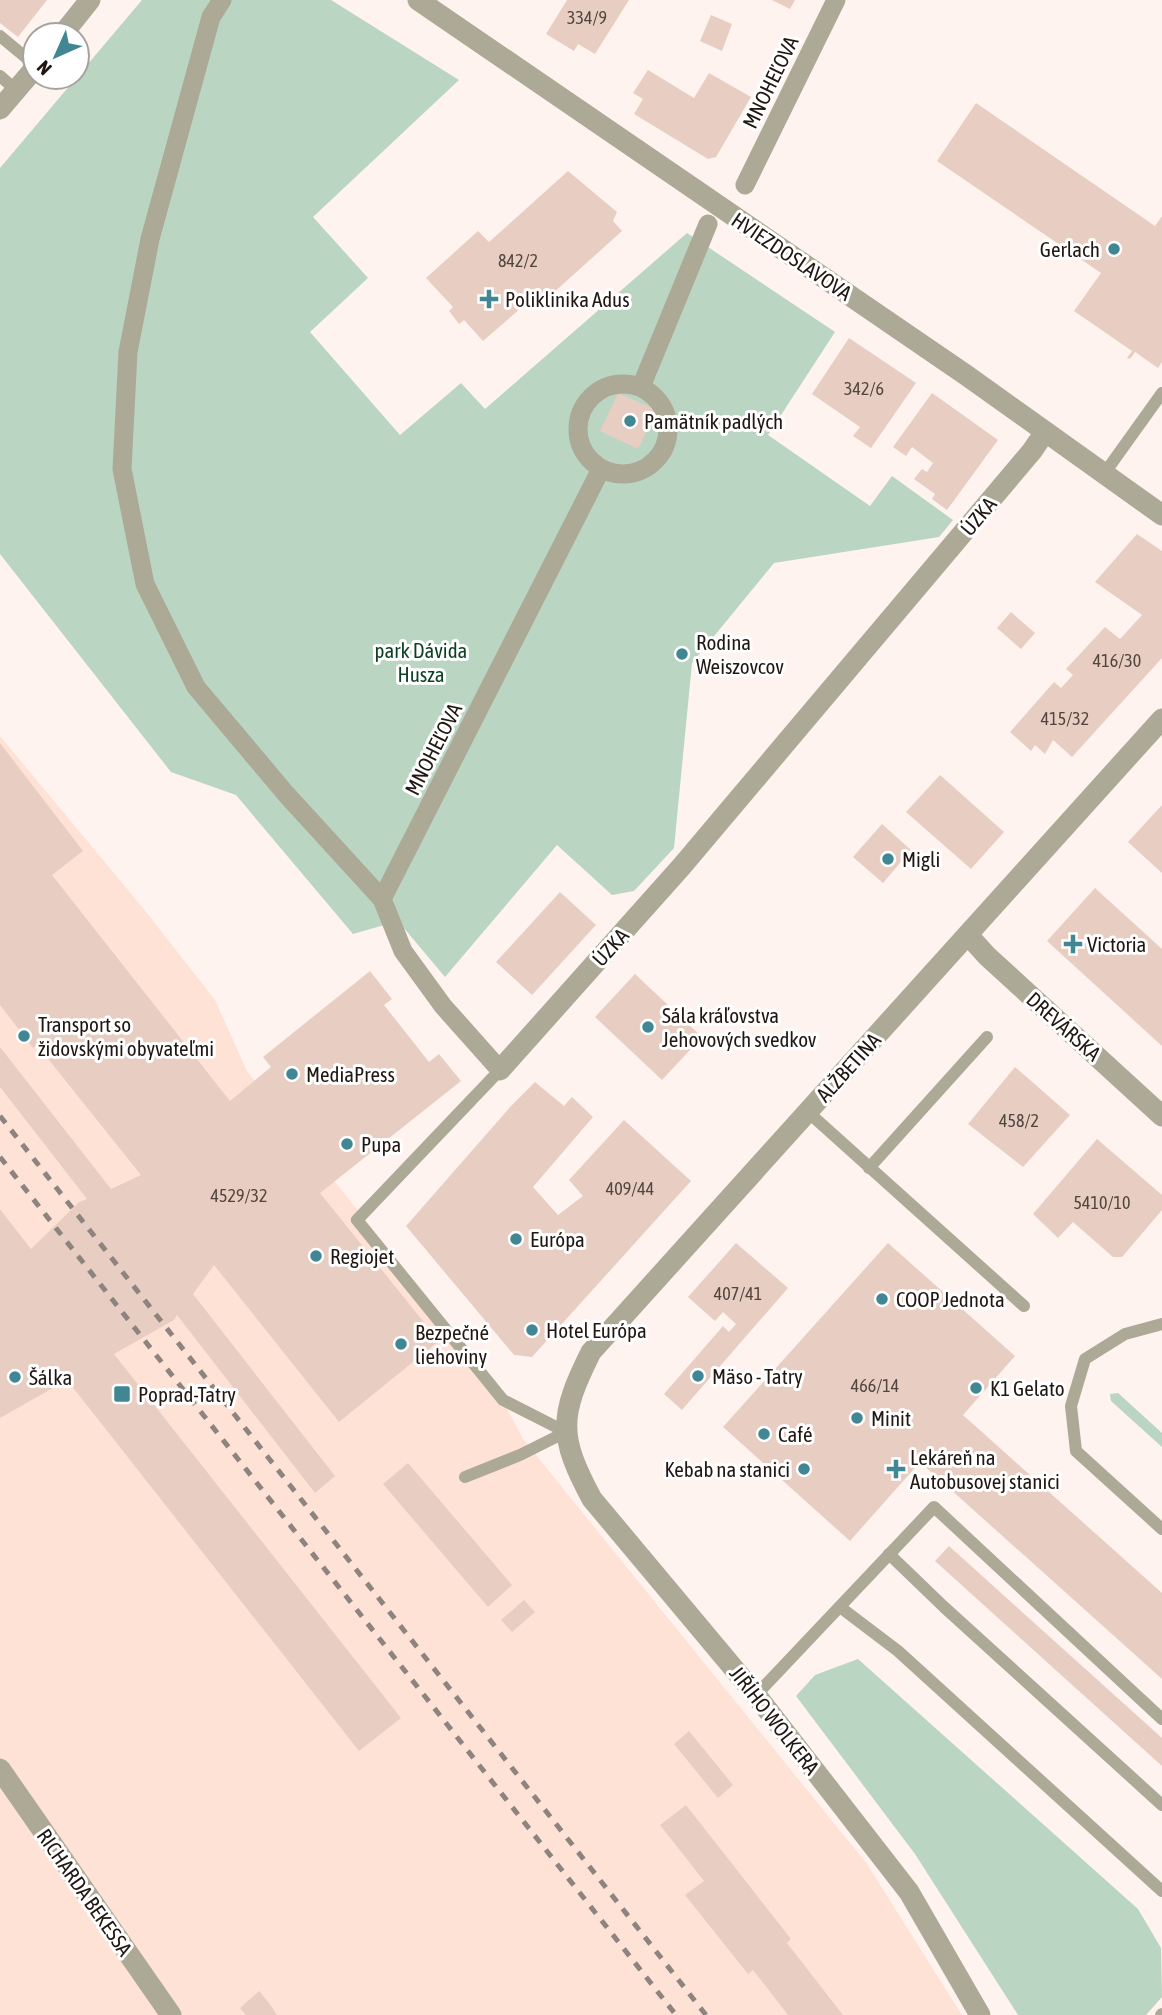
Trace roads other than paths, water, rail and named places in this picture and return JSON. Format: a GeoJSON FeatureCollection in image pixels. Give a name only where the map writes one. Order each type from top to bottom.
{"type":"FeatureCollection","features":[{"type":"Feature","properties":{"kind":"street"},"geometry":{"type":"LineString","coordinates":[[73,21],[90,0]]}},
{"type":"Feature","properties":{"kind":"street"},"geometry":{"type":"LineString","coordinates":[[222,0],[212,17],[150,239],[128,352],[122,469],[145,584],[196,687],[286,794],[382,900],[403,951],[443,1006],[500,1070]]}},
{"type":"Feature","properties":{"kind":"street","name":"HVIEZDOSLAVOVA"},"geometry":{"type":"LineString","coordinates":[[418,0],[966,375],[1162,515]]}},
{"type":"Feature","properties":{"kind":"street","name":"MNOHEĽOVA"},"geometry":{"type":"LineString","coordinates":[[745,185],[836,0]]}},
{"type":"Feature","properties":{"kind":"street"},"geometry":{"type":"LineString","coordinates":[[0,110],[21,84]]}},
{"type":"Feature","properties":{"kind":"street"},"geometry":{"type":"LineString","coordinates":[[641,387],[708,224]]}},
{"type":"Feature","properties":{"kind":"street"},"geometry":{"type":"LineString","coordinates":[[614,385],[641,387],[659,401],[665,411],[669,434],[665,448],[650,466],[630,475],[601,469],[582,449],[578,436],[583,409],[590,398],[614,385]]}},
{"type":"Feature","properties":{"kind":"street","name":"ÚZKA"},"geometry":{"type":"LineString","coordinates":[[500,1070],[682,866],[1032,451],[1045,432]]}},
{"type":"Feature","properties":{"kind":"street","name":"MNOHEĽOVA"},"geometry":{"type":"LineString","coordinates":[[382,900],[601,469]]}},
{"type":"Feature","properties":{"kind":"street","name":"ALŽBETINA"},"geometry":{"type":"LineString","coordinates":[[566,1432],[573,1388],[591,1352],[1162,719]]}},
{"type":"Feature","properties":{"kind":"street","name":"DREVÁRSKA"},"geometry":{"type":"LineString","coordinates":[[968,935],[987,956],[1162,1116]]}},
{"type":"Feature","properties":{"kind":"street","name":"JIŘÍHO WOLKERA"},"geometry":{"type":"LineString","coordinates":[[566,1432],[573,1463],[592,1499],[756,1695],[909,1892],[980,2015]]}},
{"type":"Feature","properties":{"kind":"street","name":"RICHARDA BEKESSA"},"geometry":{"type":"LineString","coordinates":[[0,1769],[171,2015]]}},
{"type":"Feature","properties":{"kind":"lane"},"geometry":{"type":"LineString","coordinates":[[0,36],[21,54]]}},
{"type":"Feature","properties":{"kind":"lane"},"geometry":{"type":"LineString","coordinates":[[0,76],[16,90]]}},
{"type":"Feature","properties":{"kind":"lane"},"geometry":{"type":"LineString","coordinates":[[1104,474],[1162,393]]}},
{"type":"Feature","properties":{"kind":"lane"},"geometry":{"type":"LineString","coordinates":[[869,1168],[987,1037]]}},
{"type":"Feature","properties":{"kind":"lane","name":"ÚZKA"},"geometry":{"type":"LineString","coordinates":[[500,1070],[357,1220],[503,1400],[566,1432]]}},
{"type":"Feature","properties":{"kind":"lane"},"geometry":{"type":"LineString","coordinates":[[808,1112],[1024,1306]]}},
{"type":"Feature","properties":{"kind":"lane"},"geometry":{"type":"LineString","coordinates":[[1162,1324],[1125,1334],[1085,1359],[1071,1406],[1076,1451],[1162,1529]]}},
{"type":"Feature","properties":{"kind":"lane"},"geometry":{"type":"LineString","coordinates":[[465,1477],[566,1432]]}},
{"type":"Feature","properties":{"kind":"lane"},"geometry":{"type":"LineString","coordinates":[[756,1695],[934,1507],[1162,1719]]}},
{"type":"Feature","properties":{"kind":"lane"},"geometry":{"type":"LineString","coordinates":[[889,1554],[1162,1805]]}},
{"type":"Feature","properties":{"kind":"lane"},"geometry":{"type":"LineString","coordinates":[[840,1607],[898,1651],[1162,1891]]}},
{"type":"Feature","properties":{"kind":"railway"},"geometry":{"type":"LineString","coordinates":[[0,1116],[706,2015]]}},
{"type":"Feature","properties":{"kind":"railway"},"geometry":{"type":"LineString","coordinates":[[0,1157],[676,2015]]}},
{"type":"Feature","properties":{"kind":"place","name":"Gerlach"},"geometry":{"type":"Point","coordinates":[1114,249]}},
{"type":"Feature","properties":{"kind":"place","name":"Poliklinika Adus"},"geometry":{"type":"Point","coordinates":[489,299]}},
{"type":"Feature","properties":{"kind":"place","name":"Pamätník padlých"},"geometry":{"type":"Point","coordinates":[630,421]}},
{"type":"Feature","properties":{"kind":"place","name":"Rodina Weiszovcov"},"geometry":{"type":"Point","coordinates":[682,654]}},
{"type":"Feature","properties":{"kind":"place","name":"Migli"},"geometry":{"type":"Point","coordinates":[888,859]}},
{"type":"Feature","properties":{"kind":"place","name":"Victoria"},"geometry":{"type":"Point","coordinates":[1073,944]}},
{"type":"Feature","properties":{"kind":"place","name":"Sála kráľovstva Jehovových svedkov"},"geometry":{"type":"Point","coordinates":[648,1027]}},
{"type":"Feature","properties":{"kind":"place","name":"Transport so židovskými obyvateľmi"},"geometry":{"type":"Point","coordinates":[24,1036]}},
{"type":"Feature","properties":{"kind":"place","name":"MediaPress"},"geometry":{"type":"Point","coordinates":[292,1074]}},
{"type":"Feature","properties":{"kind":"place","name":"Pupa"},"geometry":{"type":"Point","coordinates":[347,1144]}},
{"type":"Feature","properties":{"kind":"place","name":"Európa"},"geometry":{"type":"Point","coordinates":[516,1239]}},
{"type":"Feature","properties":{"kind":"place","name":"Regiojet"},"geometry":{"type":"Point","coordinates":[316,1256]}},
{"type":"Feature","properties":{"kind":"place","name":"COOP Jednota"},"geometry":{"type":"Point","coordinates":[882,1299]}},
{"type":"Feature","properties":{"kind":"place","name":"Hotel Európa"},"geometry":{"type":"Point","coordinates":[532,1330]}},
{"type":"Feature","properties":{"kind":"place","name":"Bezpečné liehoviny"},"geometry":{"type":"Point","coordinates":[401,1344]}},
{"type":"Feature","properties":{"kind":"place","name":"Mäso - Tatry"},"geometry":{"type":"Point","coordinates":[698,1376]}},
{"type":"Feature","properties":{"kind":"place","name":"Šálka"},"geometry":{"type":"Point","coordinates":[15,1377]}},
{"type":"Feature","properties":{"kind":"place","name":"K1 Gelato"},"geometry":{"type":"Point","coordinates":[976,1388]}},
{"type":"Feature","properties":{"kind":"place","name":"Poprad-Tatry"},"geometry":{"type":"Point","coordinates":[122,1394]}},
{"type":"Feature","properties":{"kind":"place","name":"Minit"},"geometry":{"type":"Point","coordinates":[857,1418]}},
{"type":"Feature","properties":{"kind":"place","name":"Café"},"geometry":{"type":"Point","coordinates":[764,1434]}},
{"type":"Feature","properties":{"kind":"place","name":"Kebab na stanici"},"geometry":{"type":"Point","coordinates":[804,1469]}},
{"type":"Feature","properties":{"kind":"place","name":"Lekáreň na Autobusovej stanici"},"geometry":{"type":"Point","coordinates":[896,1469]}},
{"type":"Feature","properties":{"kind":"park label","name":"park Dávida Husza"},"geometry":{"type":"Point","coordinates":[421,662]}}]}
